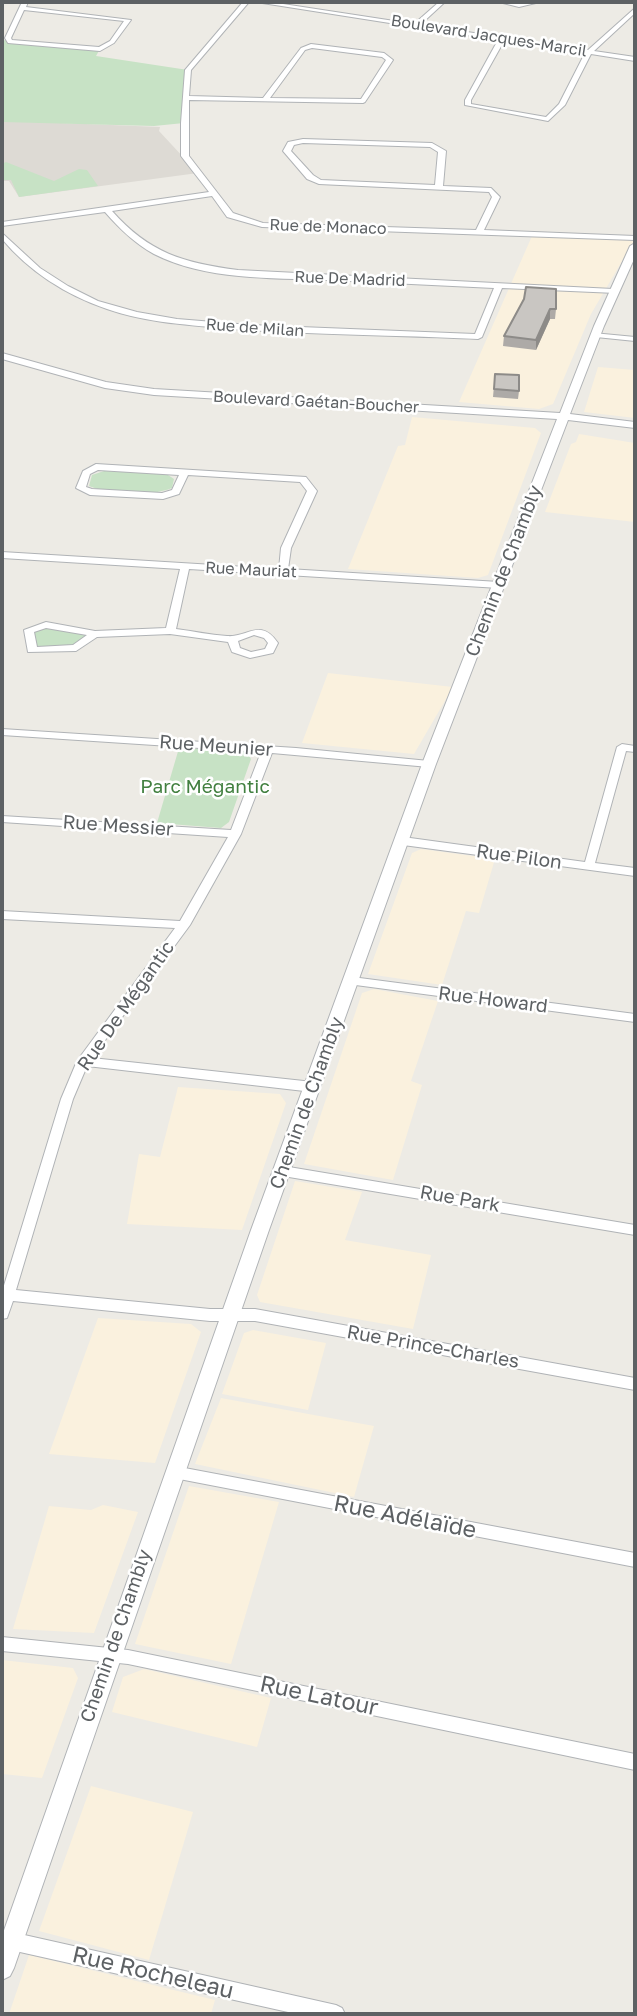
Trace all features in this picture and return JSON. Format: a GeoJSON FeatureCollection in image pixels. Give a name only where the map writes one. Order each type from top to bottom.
{"type":"FeatureCollection","features":[{"type":"Feature","properties":{"kind":"street","name":"Rue de Monaco"},"geometry":{"type":"LineString","coordinates":[[246,2],[188,70],[185,98],[185,156],[230,215],[262,225],[635,238]]}},
{"type":"Feature","properties":{"kind":"street","name":"Boulevard Jacques-Marcil"},"geometry":{"type":"LineString","coordinates":[[259,2],[336,9],[635,59]]}},
{"type":"Feature","properties":{"kind":"street"},"geometry":{"type":"LineString","coordinates":[[417,24],[442,2]]}},
{"type":"Feature","properties":{"kind":"street"},"geometry":{"type":"LineString","coordinates":[[502,2],[519,5],[537,2]]}},
{"type":"Feature","properties":{"kind":"street"},"geometry":{"type":"LineString","coordinates":[[24,5],[128,20],[112,42],[100,49],[10,42],[8,38],[24,5]]}},
{"type":"Feature","properties":{"kind":"street"},"geometry":{"type":"LineString","coordinates":[[502,38],[468,100],[471,107],[548,119],[562,105],[588,53],[635,10]]}},
{"type":"Feature","properties":{"kind":"street"},"geometry":{"type":"LineString","coordinates":[[185,98],[265,100],[363,101],[390,60],[384,55],[371,52],[311,46],[303,49],[265,100]]}},
{"type":"Feature","properties":{"kind":"street"},"geometry":{"type":"LineString","coordinates":[[439,187],[442,151],[432,145],[303,141],[291,144],[287,151],[310,177],[318,182],[491,190],[496,197],[479,232]]}},
{"type":"Feature","properties":{"kind":"street"},"geometry":{"type":"LineString","coordinates":[[2,224],[214,194]]}},
{"type":"Feature","properties":{"kind":"street","name":"Rue De Madrid"},"geometry":{"type":"LineString","coordinates":[[107,209],[126,234],[151,250],[174,260],[211,270],[261,275],[613,291]]}},
{"type":"Feature","properties":{"kind":"street","name":"Rue de Milan"},"geometry":{"type":"LineString","coordinates":[[2,235],[21,258],[54,282],[111,308],[177,322],[262,329],[478,337],[499,286]]}},
{"type":"Feature","properties":{"kind":"street","name":"Chemin de Chambly"},"geometry":{"type":"LineString","coordinates":[[2,1968],[10,1930],[230,1314],[404,841],[429,764],[613,291],[635,246]]}},
{"type":"Feature","properties":{"kind":"street"},"geometry":{"type":"LineString","coordinates":[[596,335],[635,339]]}},
{"type":"Feature","properties":{"kind":"street","name":"Boulevard Gaétan-Boucher"},"geometry":{"type":"LineString","coordinates":[[2,356],[93,382],[154,392],[562,421],[635,433]]}},
{"type":"Feature","properties":{"kind":"street","name":"Boulevard Gaétan-Boucher"},"geometry":{"type":"LineString","coordinates":[[2,366],[93,393],[187,404],[635,425]]}},
{"type":"Feature","properties":{"kind":"street"},"geometry":{"type":"LineString","coordinates":[[184,472],[176,492],[163,496],[90,492],[81,488],[86,473],[96,467],[184,472],[303,479],[312,491],[286,548],[283,572]]}},
{"type":"Feature","properties":{"kind":"street","name":"Rue Mauriat"},"geometry":{"type":"LineString","coordinates":[[2,555],[499,585]]}},
{"type":"Feature","properties":{"kind":"street"},"geometry":{"type":"LineString","coordinates":[[170,631],[185,566]]}},
{"type":"Feature","properties":{"kind":"street"},"geometry":{"type":"LineString","coordinates":[[95,634],[76,648],[32,650],[29,630],[46,625],[95,634],[170,631],[232,640]]}},
{"type":"Feature","properties":{"kind":"street","name":"Rue Meunier"},"geometry":{"type":"LineString","coordinates":[[2,732],[268,749],[429,764]]}},
{"type":"Feature","properties":{"kind":"street"},"geometry":{"type":"LineString","coordinates":[[589,866],[622,747],[635,749]]}},
{"type":"Feature","properties":{"kind":"street","name":"Rue De Mégantic"},"geometry":{"type":"LineString","coordinates":[[2,1314],[10,1295],[67,1099],[83,1061],[184,925],[235,834],[268,749]]}},
{"type":"Feature","properties":{"kind":"street","name":"Rue Messier"},"geometry":{"type":"LineString","coordinates":[[2,819],[235,834]]}},
{"type":"Feature","properties":{"kind":"street","name":"Rue Pilon"},"geometry":{"type":"LineString","coordinates":[[404,841],[635,872]]}},
{"type":"Feature","properties":{"kind":"street"},"geometry":{"type":"LineString","coordinates":[[2,915],[184,925]]}},
{"type":"Feature","properties":{"kind":"street","name":"Rue Howard"},"geometry":{"type":"LineString","coordinates":[[352,981],[635,1018]]}},
{"type":"Feature","properties":{"kind":"street"},"geometry":{"type":"LineString","coordinates":[[83,1061],[313,1087]]}},
{"type":"Feature","properties":{"kind":"street","name":"Rue Park"},"geometry":{"type":"LineString","coordinates":[[284,1171],[635,1230]]}},
{"type":"Feature","properties":{"kind":"street","name":"Rue Prince-Charles"},"geometry":{"type":"LineString","coordinates":[[10,1295],[211,1315],[255,1315],[635,1384]]}},
{"type":"Feature","properties":{"kind":"street","name":"Rue Adélaïde"},"geometry":{"type":"LineString","coordinates":[[174,1472],[635,1560]]}},
{"type":"Feature","properties":{"kind":"street","name":"Rue Latour"},"geometry":{"type":"LineString","coordinates":[[2,1644],[110,1655],[635,1762]]}},
{"type":"Feature","properties":{"kind":"street","name":"Rue Rocheleau"},"geometry":{"type":"LineString","coordinates":[[10,1930],[337,2014]]}},
{"type":"Feature","properties":{"kind":"shaded area"},"geometry":{"type":"Polygon","coordinates":[[[2,122],[160,127],[159,131],[198,173],[19,197],[9,181],[2,181],[2,122]]]}},
{"type":"Feature","properties":{"kind":"shaded area"},"geometry":{"type":"Polygon","coordinates":[[[532,236],[635,239],[591,314],[553,404],[539,409],[459,402],[532,236]]]}},
{"type":"Feature","properties":{"kind":"shaded area"},"geometry":{"type":"Polygon","coordinates":[[[598,367],[635,370],[635,418],[584,412],[598,367]]]}},
{"type":"Feature","properties":{"kind":"shaded area"},"geometry":{"type":"Polygon","coordinates":[[[412,417],[535,428],[541,433],[488,575],[478,578],[348,569],[398,446],[405,445],[412,417]]]}},
{"type":"Feature","properties":{"kind":"shaded area"},"geometry":{"type":"Polygon","coordinates":[[[579,434],[635,443],[635,522],[545,512],[571,444],[576,442],[579,434]]]}},
{"type":"Feature","properties":{"kind":"shaded area"},"geometry":{"type":"Polygon","coordinates":[[[328,673],[453,687],[414,754],[302,743],[328,673]]]}},
{"type":"Feature","properties":{"kind":"shaded area"},"geometry":{"type":"Polygon","coordinates":[[[421,849],[495,859],[479,913],[466,911],[442,985],[368,974],[412,853],[421,849]]]}},
{"type":"Feature","properties":{"kind":"shaded area"},"geometry":{"type":"Polygon","coordinates":[[[374,989],[438,1001],[411,1081],[422,1085],[393,1180],[304,1164],[362,993],[374,989]]]}},
{"type":"Feature","properties":{"kind":"shaded area"},"geometry":{"type":"Polygon","coordinates":[[[178,1087],[280,1094],[286,1103],[242,1230],[127,1224],[139,1154],[160,1157],[178,1087]]]}},
{"type":"Feature","properties":{"kind":"shaded area"},"geometry":{"type":"Polygon","coordinates":[[[295,1181],[362,1192],[345,1240],[431,1255],[413,1329],[260,1302],[257,1295],[295,1181]]]}},
{"type":"Feature","properties":{"kind":"shaded area"},"geometry":{"type":"Polygon","coordinates":[[[98,1318],[191,1324],[201,1332],[155,1463],[49,1454],[98,1318]]]}},
{"type":"Feature","properties":{"kind":"shaded area"},"geometry":{"type":"Polygon","coordinates":[[[253,1330],[326,1343],[308,1410],[222,1394],[244,1333],[253,1330]]]}},
{"type":"Feature","properties":{"kind":"shaded area"},"geometry":{"type":"Polygon","coordinates":[[[221,1398],[374,1426],[354,1497],[195,1464],[221,1398]]]}},
{"type":"Feature","properties":{"kind":"shaded area"},"geometry":{"type":"Polygon","coordinates":[[[189,1486],[279,1502],[231,1664],[135,1644],[189,1486]]]}},
{"type":"Feature","properties":{"kind":"shaded area"},"geometry":{"type":"Polygon","coordinates":[[[103,1505],[138,1512],[94,1633],[13,1629],[49,1506],[91,1510],[103,1505]]]}},
{"type":"Feature","properties":{"kind":"shaded area"},"geometry":{"type":"Polygon","coordinates":[[[2,1660],[73,1668],[78,1678],[42,1778],[2,1774],[2,1660]]]}},
{"type":"Feature","properties":{"kind":"shaded area"},"geometry":{"type":"Polygon","coordinates":[[[144,1669],[271,1698],[257,1747],[112,1712],[123,1677],[144,1669]]]}},
{"type":"Feature","properties":{"kind":"shaded area"},"geometry":{"type":"Polygon","coordinates":[[[91,1786],[193,1812],[149,1960],[39,1931],[91,1786]]]}},
{"type":"Feature","properties":{"kind":"shaded area"},"geometry":{"type":"Polygon","coordinates":[[[29,1955],[215,2000],[211,2014],[9,2014],[29,1955]]]}},
{"type":"Feature","properties":{"kind":"green space"},"geometry":{"type":"Polygon","coordinates":[[[2,40],[100,49],[96,56],[188,70],[184,123],[154,126],[2,122],[2,40]]]}},
{"type":"Feature","properties":{"kind":"green space"},"geometry":{"type":"Polygon","coordinates":[[[6,162],[54,181],[79,169],[87,170],[98,186],[19,197],[11,180],[2,180],[2,164],[6,162]]]}},
{"type":"Feature","properties":{"kind":"green space"},"geometry":{"type":"Polygon","coordinates":[[[104,471],[165,473],[174,479],[172,488],[142,494],[108,491],[89,486],[92,475],[104,471]]]}},
{"type":"Feature","properties":{"kind":"green space"},"geometry":{"type":"Polygon","coordinates":[[[47,628],[90,635],[74,647],[35,648],[33,631],[47,628]]]}},
{"type":"Feature","properties":{"kind":"green space","name":"Parc Mégantic"},"geometry":{"type":"Polygon","coordinates":[[[179,748],[247,752],[251,759],[229,822],[221,828],[157,823],[179,748]]]}},
{"type":"Feature","properties":{"kind":"building"},"geometry":{"type":"Polygon","coordinates":[[[526,287],[556,289],[556,309],[550,309],[536,340],[504,336],[524,299],[526,287]]]}},
{"type":"Feature","properties":{"kind":"building"},"geometry":{"type":"Polygon","coordinates":[[[495,374],[519,375],[519,391],[494,389],[495,374]]]}}]}
